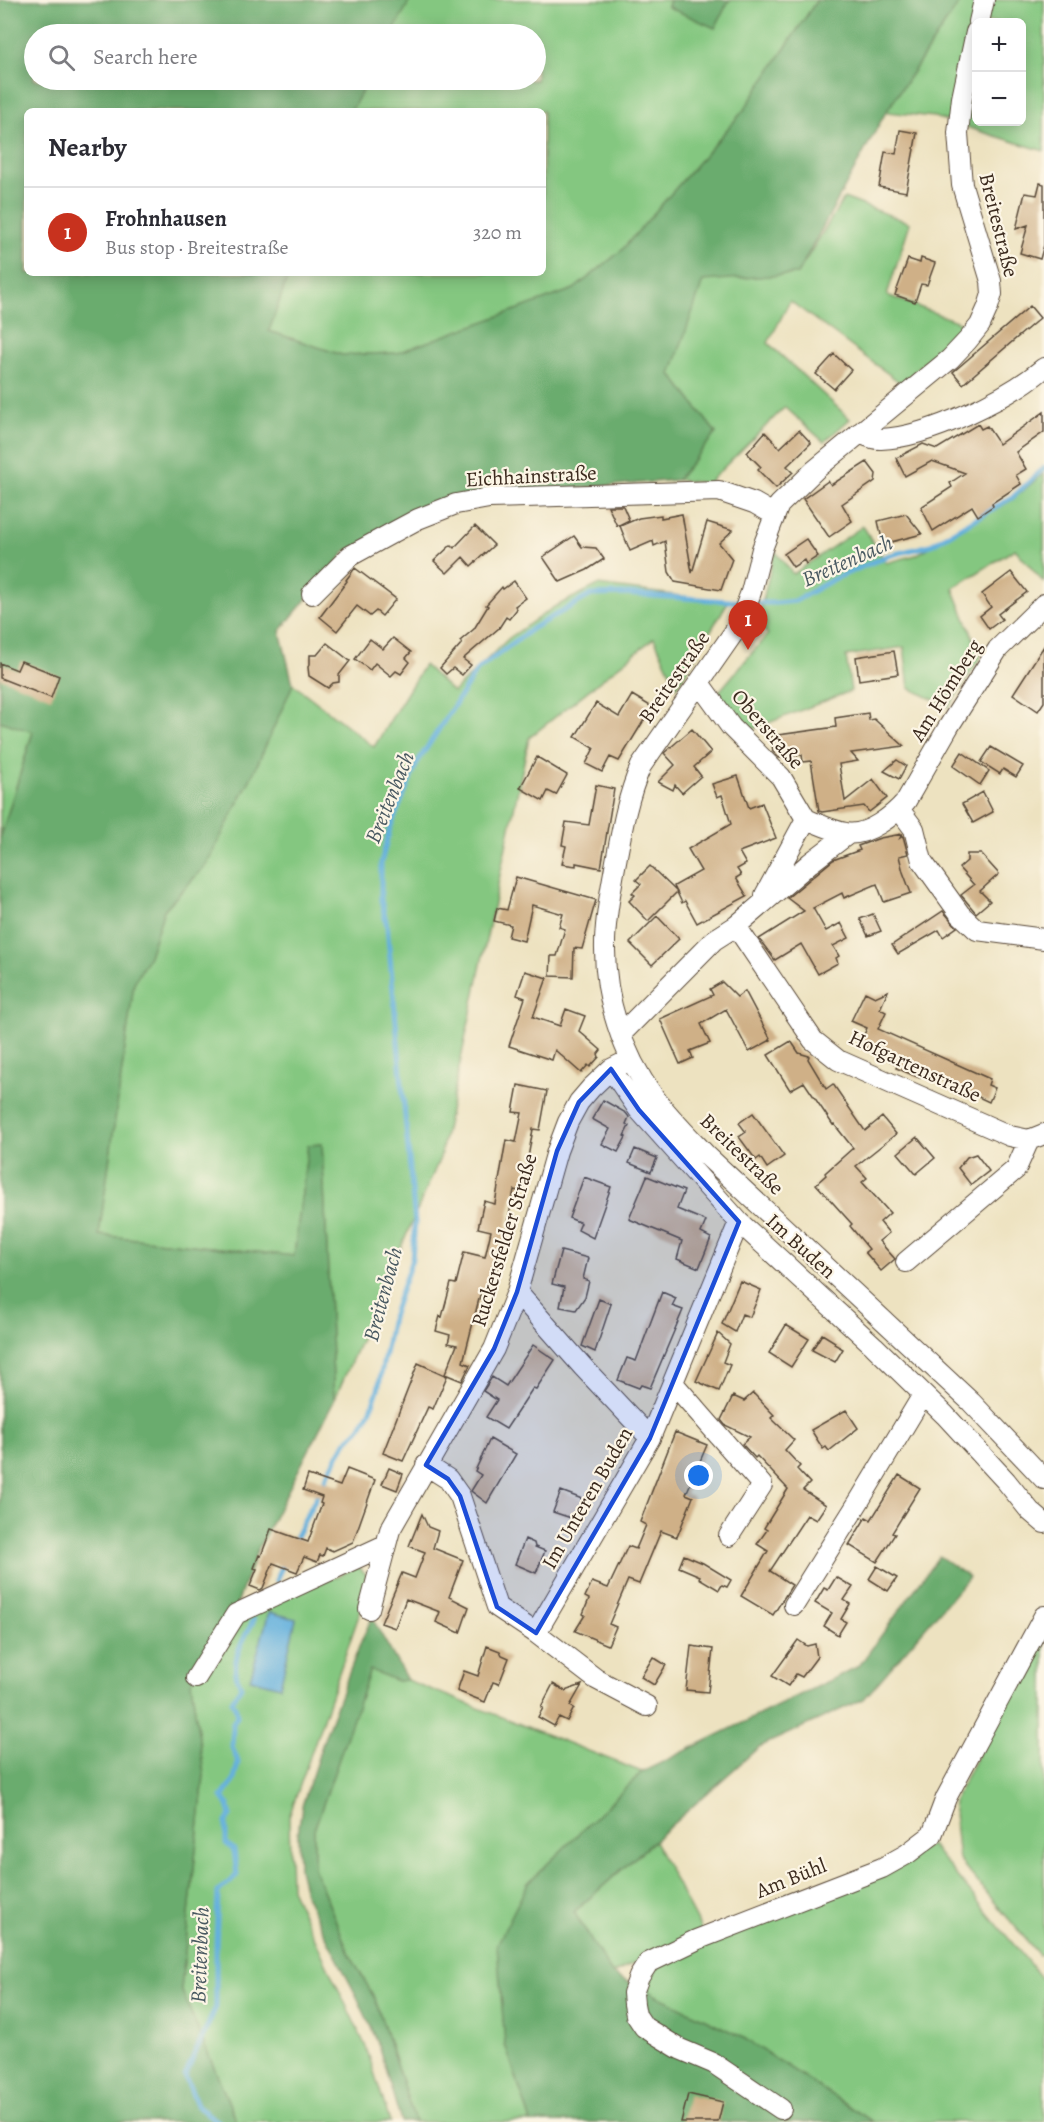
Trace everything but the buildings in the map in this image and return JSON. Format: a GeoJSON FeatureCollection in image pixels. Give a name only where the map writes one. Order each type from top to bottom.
{"type":"FeatureCollection","features":[{"type":"Feature","properties":{"kind":"street"},"geometry":{"type":"LineString","coordinates":[[980,18],[984,0]]}},
{"type":"Feature","properties":{"kind":"street","name":"Breitestraße"},"geometry":{"type":"LineString","coordinates":[[972,51],[962,98],[958,133],[962,185],[991,281],[992,294],[988,307],[980,325],[950,359],[858,433],[785,497],[775,515],[762,549],[740,625],[641,766],[631,789],[606,917],[606,974],[612,1007],[621,1034],[654,1097],[706,1155],[971,1402],[1044,1479]]}},
{"type":"Feature","properties":{"kind":"street"},"geometry":{"type":"LineString","coordinates":[[858,433],[879,440],[920,431],[972,411],[1027,382],[1044,368]]}},
{"type":"Feature","properties":{"kind":"street","name":"Eichhainstraße"},"geometry":{"type":"LineString","coordinates":[[312,594],[350,556],[392,533],[418,519],[456,504],[489,498],[719,492],[754,503],[775,515]]}},
{"type":"Feature","properties":{"kind":"street","name":"Am Hömberg"},"geometry":{"type":"LineString","coordinates":[[848,834],[871,829],[899,809],[906,801],[949,726],[998,649],[1044,604]]}},
{"type":"Feature","properties":{"kind":"street","name":"Oberstraße"},"geometry":{"type":"LineString","coordinates":[[699,682],[731,727],[781,777],[806,819]]}},
{"type":"Feature","properties":{"kind":"street"},"geometry":{"type":"LineString","coordinates":[[899,809],[914,829],[922,861],[960,914],[977,930],[1044,939]]}},
{"type":"Feature","properties":{"kind":"street"},"geometry":{"type":"LineString","coordinates":[[761,903],[806,819],[848,834]]}},
{"type":"Feature","properties":{"kind":"street"},"geometry":{"type":"LineString","coordinates":[[621,1034],[714,940],[736,926],[761,903],[848,834]]}},
{"type":"Feature","properties":{"kind":"street","name":"Hofgartenstraße"},"geometry":{"type":"LineString","coordinates":[[736,926],[813,1040],[838,1060],[1010,1136],[1036,1137],[1016,1169],[906,1262]]}},
{"type":"Feature","properties":{"kind":"street","name":"Ruckersfelder Straße"},"geometry":{"type":"LineString","coordinates":[[369,1609],[390,1530],[495,1349],[517,1292],[557,1151],[568,1122],[585,1095],[611,1069],[632,1058]]}},
{"type":"Feature","properties":{"kind":"street","name":"Im Buden"},"geometry":{"type":"LineString","coordinates":[[611,1069],[639,1110],[739,1222],[874,1346],[945,1415],[1006,1481],[1030,1511],[1044,1523]]}},
{"type":"Feature","properties":{"kind":"street","name":"Im Unteren Buden"},"geometry":{"type":"LineString","coordinates":[[536,1633],[650,1438],[739,1222]]}},
{"type":"Feature","properties":{"kind":"street"},"geometry":{"type":"LineString","coordinates":[[517,1292],[650,1438]]}},
{"type":"Feature","properties":{"kind":"street"},"geometry":{"type":"LineString","coordinates":[[673,1383],[762,1485],[729,1536]]}},
{"type":"Feature","properties":{"kind":"street"},"geometry":{"type":"LineString","coordinates":[[794,1605],[923,1395]]}},
{"type":"Feature","properties":{"kind":"street"},"geometry":{"type":"LineString","coordinates":[[426,1465],[448,1479],[460,1496],[497,1607],[536,1633],[596,1679],[647,1706]]}},
{"type":"Feature","properties":{"kind":"street"},"geometry":{"type":"LineString","coordinates":[[195,1678],[236,1614],[385,1545]]}},
{"type":"Feature","properties":{"kind":"street","name":"Am Bühl"},"geometry":{"type":"LineString","coordinates":[[781,2109],[713,2063],[680,2049],[644,2027],[636,2015],[634,2004],[633,1993],[639,1977],[648,1963],[657,1958],[696,1940],[882,1868],[907,1854],[932,1835],[946,1798],[1044,1616]]}},
{"type":"Feature","properties":{"kind":"highlighted area"},"geometry":{"type":"Polygon","coordinates":[[[611,1069],[639,1110],[739,1222],[650,1438],[536,1633],[497,1607],[460,1496],[448,1479],[426,1465],[494,1349],[517,1292],[557,1151],[579,1102],[611,1069]]]}},
{"type":"Feature","properties":{"kind":"green space"},"geometry":{"type":"Polygon","coordinates":[[[0,0],[410,0],[397,24],[24,24],[24,90],[363,90],[353,108],[24,108],[24,276],[288,276],[269,331],[342,355],[397,353],[574,289],[622,250],[744,110],[817,0],[961,0],[886,112],[797,274],[703,281],[671,374],[716,433],[677,480],[458,498],[346,551],[280,631],[293,684],[253,774],[206,865],[164,910],[149,956],[134,983],[99,1235],[294,1256],[308,1145],[322,1144],[334,1401],[257,1551],[235,1609],[191,1682],[204,1775],[181,1989],[237,2122],[0,2122],[0,839],[33,732],[0,721],[0,0]]]}},
{"type":"Feature","properties":{"kind":"green space"},"geometry":{"type":"Polygon","coordinates":[[[410,0],[670,0],[668,6],[715,28],[729,0],[817,0],[744,110],[622,250],[574,289],[397,353],[342,355],[269,331],[288,276],[546,276],[546,108],[353,108],[363,90],[546,90],[546,24],[397,24],[410,0]]]}},
{"type":"Feature","properties":{"kind":"green space"},"geometry":{"type":"Polygon","coordinates":[[[670,0],[729,0],[715,28],[668,7],[670,0]]]}},
{"type":"Feature","properties":{"kind":"green space"},"geometry":{"type":"Polygon","coordinates":[[[961,0],[1044,0],[1044,151],[934,117],[886,112],[961,0]]]}},
{"type":"Feature","properties":{"kind":"green space"},"geometry":{"type":"Polygon","coordinates":[[[844,198],[910,223],[887,295],[964,324],[902,384],[790,301],[768,343],[850,419],[824,442],[785,407],[708,483],[677,480],[716,433],[671,374],[703,280],[797,274],[844,198]]]}},
{"type":"Feature","properties":{"kind":"green space"},"geometry":{"type":"Polygon","coordinates":[[[1044,473],[1044,583],[1015,549],[953,588],[981,657],[949,707],[909,688],[904,647],[846,656],[851,691],[745,732],[717,694],[768,634],[757,624],[775,551],[793,574],[863,526],[886,563],[916,555],[1012,500],[1044,473]]]}},
{"type":"Feature","properties":{"kind":"green space"},"geometry":{"type":"Polygon","coordinates":[[[598,585],[728,602],[677,687],[654,638],[529,738],[440,1158],[334,1401],[322,1144],[308,1145],[294,1256],[99,1235],[134,983],[149,956],[164,910],[206,865],[253,774],[293,684],[374,747],[424,665],[453,692],[509,638],[554,607],[598,585]]]}},
{"type":"Feature","properties":{"kind":"green space"},"geometry":{"type":"Polygon","coordinates":[[[0,721],[33,731],[0,839],[0,721]]]}},
{"type":"Feature","properties":{"kind":"green space"},"geometry":{"type":"Polygon","coordinates":[[[939,1556],[969,1577],[864,1699],[759,1747],[574,1912],[612,1974],[742,2037],[873,2122],[531,2122],[505,2044],[497,1945],[528,1883],[642,1772],[859,1666],[939,1556]]]}},
{"type":"Feature","properties":{"kind":"green space"},"geometry":{"type":"Polygon","coordinates":[[[359,1567],[366,1574],[367,1592],[289,1817],[291,1889],[366,2047],[390,2122],[237,2122],[181,1989],[204,1775],[191,1682],[239,1616],[359,1567]]]}},
{"type":"Feature","properties":{"kind":"green space"},"geometry":{"type":"Polygon","coordinates":[[[372,1618],[407,1680],[398,1681],[370,1670],[314,1830],[314,1868],[349,1953],[375,1999],[415,2122],[401,2122],[377,2041],[306,1897],[299,1869],[298,1834],[302,1806],[325,1736],[372,1618]]]}},
{"type":"Feature","properties":{"kind":"green space"},"geometry":{"type":"Polygon","coordinates":[[[1044,1624],[1044,1953],[1039,1955],[959,1860],[953,1803],[1044,1624]]]}},
{"type":"Feature","properties":{"kind":"green space"},"geometry":{"type":"Polygon","coordinates":[[[370,1669],[397,1681],[407,1680],[642,1772],[528,1883],[505,2044],[531,2122],[415,2122],[375,1999],[349,1953],[314,1868],[314,1830],[370,1669]]]}},
{"type":"Feature","properties":{"kind":"green space"},"geometry":{"type":"Polygon","coordinates":[[[654,1841],[702,1931],[612,1974],[574,1912],[654,1841]]]}},
{"type":"Feature","properties":{"kind":"green space"},"geometry":{"type":"Polygon","coordinates":[[[931,1845],[1044,1981],[1044,2122],[873,2122],[742,2037],[642,1989],[659,1965],[931,1845]]]}},
{"type":"Feature","properties":{"kind":"water"},"geometry":{"type":"Polygon","coordinates":[[[269,1612],[296,1619],[280,1687],[250,1679],[269,1612]]]}},
{"type":"Feature","properties":{"kind":"waterway","name":"Breitenbach"},"geometry":{"type":"LineString","coordinates":[[753,603],[795,601],[832,580],[887,556],[931,545],[1013,497],[1044,468]]}},
{"type":"Feature","properties":{"kind":"waterway","name":"Breitenbach"},"geometry":{"type":"LineString","coordinates":[[292,1544],[338,1455],[370,1412],[378,1390],[392,1317],[412,1259],[415,1222],[387,926],[381,900],[381,863],[390,828],[417,763],[477,670],[533,628],[591,595],[625,594],[743,602]]}},
{"type":"Feature","properties":{"kind":"waterway","name":"Breitenbach"},"geometry":{"type":"LineString","coordinates":[[276,1581],[285,1560]]}},
{"type":"Feature","properties":{"kind":"waterway","name":"Breitenbach"},"geometry":{"type":"LineString","coordinates":[[241,1686],[237,1678],[236,1661],[241,1644],[254,1620]]}},
{"type":"Feature","properties":{"kind":"waterway","name":"Breitenbach"},"geometry":{"type":"LineString","coordinates":[[219,2122],[198,2107],[185,2076],[216,2007],[218,1892],[237,1875],[234,1850],[226,1843],[226,1822],[231,1815],[222,1797],[234,1780],[238,1762],[232,1747],[233,1723],[237,1716],[232,1701],[241,1687]]}},
{"type":"Feature","properties":{"kind":"place","name":"Frohnhausen"},"geometry":{"type":"Point","coordinates":[748,650]}}]}
